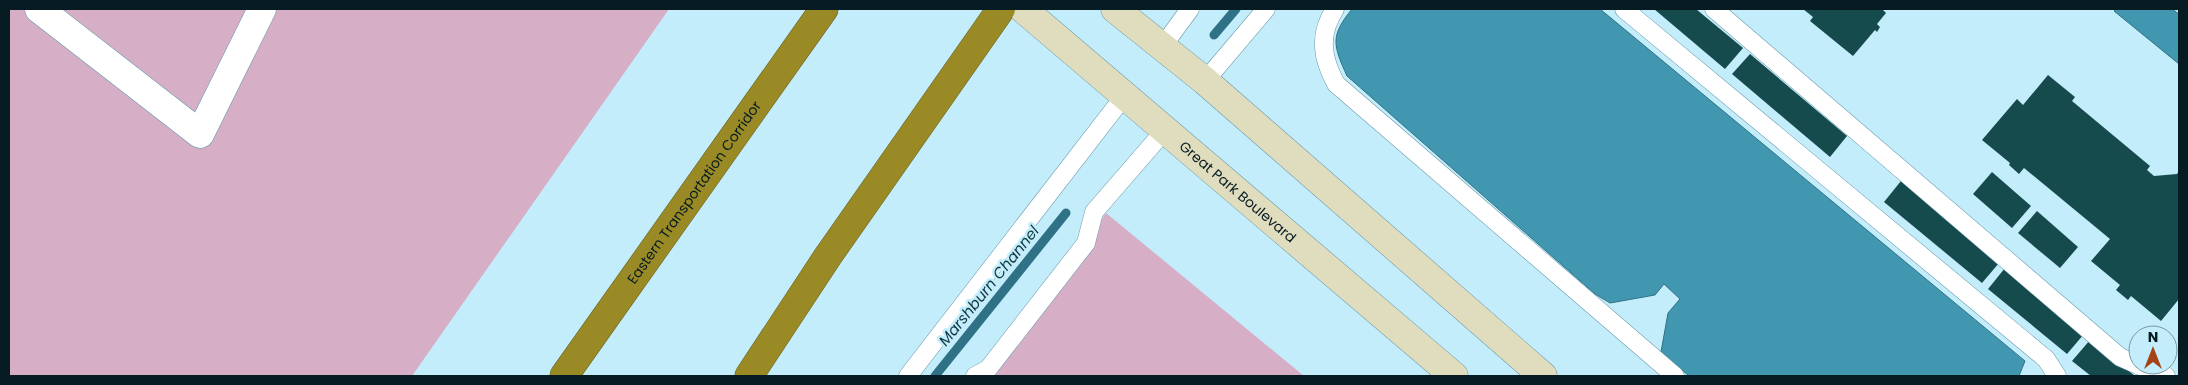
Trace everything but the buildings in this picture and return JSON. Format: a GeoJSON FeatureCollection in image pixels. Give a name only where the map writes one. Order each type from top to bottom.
{"type":"FeatureCollection","features":[{"type":"Feature","properties":{"kind":"highway","name":"Eastern Transportation Corridor"},"geometry":{"type":"LineString","coordinates":[[564,376],[824,9]]}},
{"type":"Feature","properties":{"kind":"highway"},"geometry":{"type":"LineString","coordinates":[[749,376],[828,256],[1001,9]]}},
{"type":"Feature","properties":{"kind":"main road","name":"Great Park Boulevard"},"geometry":{"type":"LineString","coordinates":[[1023,9],[1454,376]]}},
{"type":"Feature","properties":{"kind":"main road"},"geometry":{"type":"LineString","coordinates":[[1117,10],[1204,81],[1543,376]]}},
{"type":"Feature","properties":{"kind":"street"},"geometry":{"type":"LineString","coordinates":[[39,9],[200,134],[262,9]]}},
{"type":"Feature","properties":{"kind":"lane"},"geometry":{"type":"LineString","coordinates":[[1162,47],[1191,9]]}},
{"type":"Feature","properties":{"kind":"lane"},"geometry":{"type":"LineString","coordinates":[[1204,81],[1266,9]]}},
{"type":"Feature","properties":{"kind":"lane"},"geometry":{"type":"LineString","coordinates":[[1335,9],[1329,18],[1323,41],[1326,65],[1336,84],[1675,376]]}},
{"type":"Feature","properties":{"kind":"lane"},"geometry":{"type":"LineString","coordinates":[[1624,9],[2046,359],[2057,376]]}},
{"type":"Feature","properties":{"kind":"lane"},"geometry":{"type":"LineString","coordinates":[[1714,9],[2120,357],[2128,361]]}},
{"type":"Feature","properties":{"kind":"lane"},"geometry":{"type":"LineString","coordinates":[[908,376],[1125,95]]}},
{"type":"Feature","properties":{"kind":"lane"},"geometry":{"type":"LineString","coordinates":[[975,376],[988,368],[1086,244],[1094,212],[1165,130]]}},
{"type":"Feature","properties":{"kind":"shaded area"},"geometry":{"type":"Polygon","coordinates":[[[9,9],[669,9],[412,376],[9,376],[9,9]]]}},
{"type":"Feature","properties":{"kind":"shaded area"},"geometry":{"type":"Polygon","coordinates":[[[1106,213],[1304,376],[994,376],[1106,213]]]}},
{"type":"Feature","properties":{"kind":"water"},"geometry":{"type":"Polygon","coordinates":[[[1352,9],[1600,9],[2025,361],[2019,376],[1689,376],[1661,352],[1668,313],[1680,299],[1664,284],[1655,295],[1610,303],[1595,294],[1347,76],[1339,56],[1336,41],[1340,27],[1352,9]]]}},
{"type":"Feature","properties":{"kind":"water"},"geometry":{"type":"Polygon","coordinates":[[[2116,9],[2172,9],[2179,14],[2179,64],[2114,11],[2116,9]]]}},
{"type":"Feature","properties":{"kind":"waterway","name":"Marshburn Channel"},"geometry":{"type":"LineString","coordinates":[[1214,35],[1236,9]]}},
{"type":"Feature","properties":{"kind":"waterway","name":"Marshburn Channel"},"geometry":{"type":"LineString","coordinates":[[935,376],[1066,213]]}}]}
